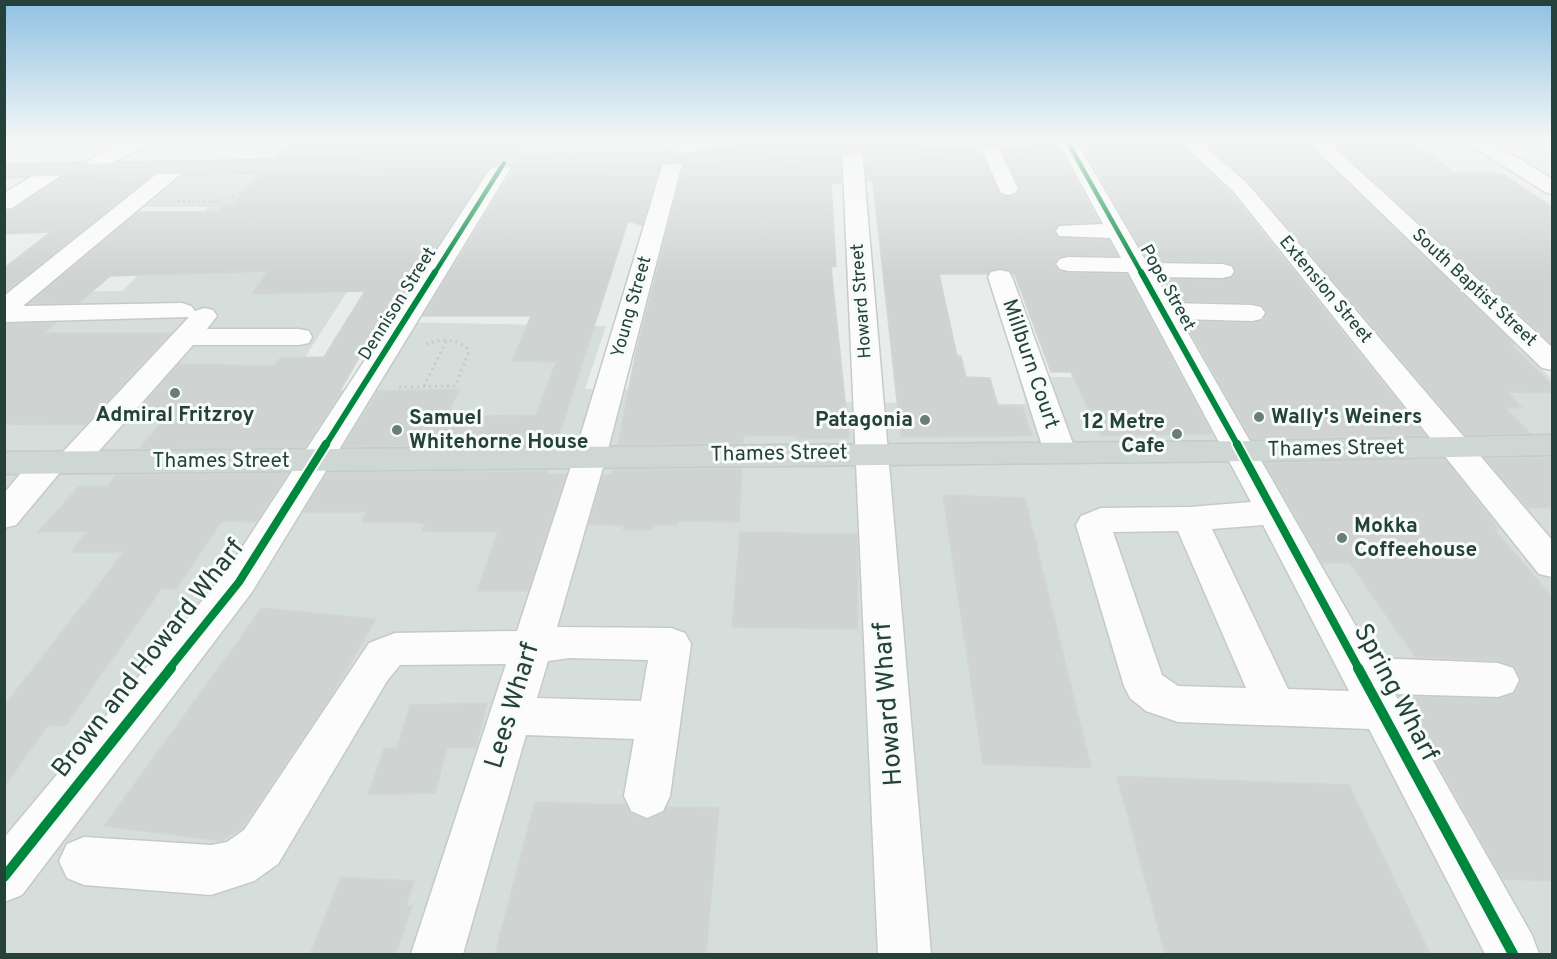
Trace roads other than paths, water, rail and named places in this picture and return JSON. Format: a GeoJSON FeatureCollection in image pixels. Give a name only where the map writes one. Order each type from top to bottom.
{"type":"FeatureCollection","features":[{"type":"Feature","properties":{"kind":"main road","name":"Thames Street"},"geometry":{"type":"LineString","coordinates":[[4,463],[1552,446]]}},
{"type":"Feature","properties":{"kind":"street"},"geometry":{"type":"LineString","coordinates":[[4,203],[31,186]]}},
{"type":"Feature","properties":{"kind":"street"},"geometry":{"type":"LineString","coordinates":[[4,309],[154,186]]}},
{"type":"Feature","properties":{"kind":"street","name":"Dennison Street"},"geometry":{"type":"LineString","coordinates":[[318,460],[490,186]]}},
{"type":"Feature","properties":{"kind":"street","name":"Young Street"},"geometry":{"type":"LineString","coordinates":[[590,457],[673,186]]}},
{"type":"Feature","properties":{"kind":"street","name":"Howard Street"},"geometry":{"type":"LineString","coordinates":[[842,186],[873,453]]}},
{"type":"Feature","properties":{"kind":"street","name":"Pope Street"},"geometry":{"type":"LineString","coordinates":[[1092,186],[1241,451]]}},
{"type":"Feature","properties":{"kind":"street","name":"Extension Street"},"geometry":{"type":"LineString","coordinates":[[1239,186],[1552,564]]}},
{"type":"Feature","properties":{"kind":"street","name":"South Baptist Street"},"geometry":{"type":"LineString","coordinates":[[1364,186],[1552,362]]}},
{"type":"Feature","properties":{"kind":"street"},"geometry":{"type":"LineString","coordinates":[[1067,231],[1118,231]]}},
{"type":"Feature","properties":{"kind":"street"},"geometry":{"type":"LineString","coordinates":[[1066,259],[1222,271]]}},
{"type":"Feature","properties":{"kind":"street","name":"Millburn Court"},"geometry":{"type":"LineString","coordinates":[[1000,277],[1060,452]]}},
{"type":"Feature","properties":{"kind":"street"},"geometry":{"type":"LineString","coordinates":[[1162,311],[1252,313]]}},
{"type":"Feature","properties":{"kind":"street"},"geometry":{"type":"LineString","coordinates":[[4,314],[190,321],[298,337]]}},
{"type":"Feature","properties":{"kind":"street"},"geometry":{"type":"LineString","coordinates":[[4,516],[61,462],[190,321]]}},
{"type":"Feature","properties":{"kind":"street","name":"Spring Wharf"},"geometry":{"type":"LineString","coordinates":[[1241,451],[1513,954]]}},
{"type":"Feature","properties":{"kind":"street","name":"Howard Wharf"},"geometry":{"type":"LineString","coordinates":[[873,453],[905,954]]}},
{"type":"Feature","properties":{"kind":"street","name":"Lees Wharf"},"geometry":{"type":"LineString","coordinates":[[437,954],[590,457]]}},
{"type":"Feature","properties":{"kind":"street","name":"Brown and Howard Wharf"},"geometry":{"type":"LineString","coordinates":[[4,877],[239,582],[318,460]]}},
{"type":"Feature","properties":{"kind":"street"},"geometry":{"type":"LineString","coordinates":[[1272,512],[1190,519],[1101,520],[1093,525],[1145,686],[1161,698],[1178,704],[1276,708],[1372,693],[1498,680]]}},
{"type":"Feature","properties":{"kind":"street"},"geometry":{"type":"LineString","coordinates":[[1190,519],[1276,708]]}},
{"type":"Feature","properties":{"kind":"street"},"geometry":{"type":"LineString","coordinates":[[84,861],[211,870],[237,864],[261,847],[372,669],[383,656],[395,649],[531,647],[569,642],[671,644],[647,796]]}},
{"type":"Feature","properties":{"kind":"street"},"geometry":{"type":"LineString","coordinates":[[510,716],[659,721]]}},
{"type":"Feature","properties":{"kind":"place","name":"Admiral Fritzroy"},"geometry":{"type":"Point","coordinates":[175,393]}},
{"type":"Feature","properties":{"kind":"place","name":"Wally's Weiners"},"geometry":{"type":"Point","coordinates":[1259,417]}},
{"type":"Feature","properties":{"kind":"place","name":"Patagonia"},"geometry":{"type":"Point","coordinates":[925,420]}},
{"type":"Feature","properties":{"kind":"place","name":"Samuel Whitehorne House"},"geometry":{"type":"Point","coordinates":[397,430]}},
{"type":"Feature","properties":{"kind":"place","name":"12 Metre Cafe"},"geometry":{"type":"Point","coordinates":[1177,434]}},
{"type":"Feature","properties":{"kind":"place","name":"Mokka Coffeehouse"},"geometry":{"type":"Point","coordinates":[1342,538]}}]}
